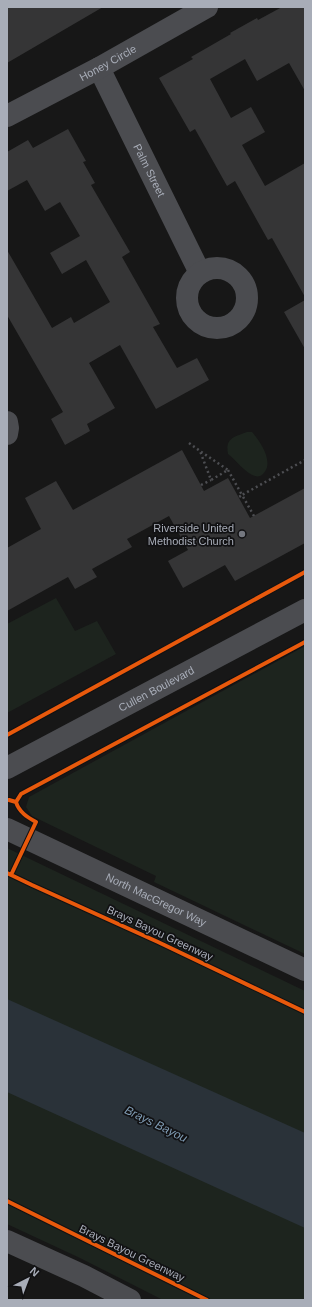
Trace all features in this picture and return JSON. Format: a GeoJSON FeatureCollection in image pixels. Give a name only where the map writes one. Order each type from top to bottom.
{"type":"FeatureCollection","features":[{"type":"Feature","properties":{"kind":"street","name":"Honey Circle"},"geometry":{"type":"LineString","coordinates":[[7,116],[98,68],[207,7]]}},
{"type":"Feature","properties":{"kind":"street","name":"Palm Street"},"geometry":{"type":"LineString","coordinates":[[98,68],[200,273]]}},
{"type":"Feature","properties":{"kind":"street"},"geometry":{"type":"LineString","coordinates":[[7,422],[7,434]]}},
{"type":"Feature","properties":{"kind":"street","name":"Cullen Boulevard"},"geometry":{"type":"LineString","coordinates":[[7,768],[305,610]]}},
{"type":"Feature","properties":{"kind":"street","name":"North MacGregor Way"},"geometry":{"type":"LineString","coordinates":[[7,829],[305,970]]}},
{"type":"Feature","properties":{"kind":"street"},"geometry":{"type":"LineString","coordinates":[[7,1241],[84,1276],[130,1300]]}},
{"type":"Feature","properties":{"kind":"path"},"geometry":{"type":"LineString","coordinates":[[189,443],[228,470],[254,516]]}},
{"type":"Feature","properties":{"kind":"path"},"geometry":{"type":"LineString","coordinates":[[200,451],[211,480]]}},
{"type":"Feature","properties":{"kind":"path"},"geometry":{"type":"LineString","coordinates":[[239,497],[305,460]]}},
{"type":"Feature","properties":{"kind":"path"},"geometry":{"type":"LineString","coordinates":[[201,485],[228,470]]}},
{"type":"Feature","properties":{"kind":"shaded area"},"geometry":{"type":"Polygon","coordinates":[[[247,432],[252,432],[262,446],[267,458],[266,469],[263,474],[259,476],[255,476],[248,472],[228,454],[227,449],[229,441],[234,437],[247,432]]]}},
{"type":"Feature","properties":{"kind":"shaded area"},"geometry":{"type":"Polygon","coordinates":[[[56,598],[75,631],[97,621],[116,654],[7,713],[7,624],[56,598]]]}},
{"type":"Feature","properties":{"kind":"shaded area"},"geometry":{"type":"Polygon","coordinates":[[[305,646],[305,954],[154,882],[156,876],[32,816],[26,807],[29,797],[305,646]]]}},
{"type":"Feature","properties":{"kind":"shaded area"},"geometry":{"type":"Polygon","coordinates":[[[7,848],[305,991],[305,1300],[163,1300],[80,1258],[7,1224],[7,848]]]}},
{"type":"Feature","properties":{"kind":"water","name":"Brays Bayou"},"geometry":{"type":"Polygon","coordinates":[[[7,999],[305,1133],[305,1228],[7,1092],[7,999]]]}},
{"type":"Feature","properties":{"kind":"building"},"geometry":{"type":"Polygon","coordinates":[[[7,7],[103,7],[7,63],[7,7]]]}},
{"type":"Feature","properties":{"kind":"building"},"geometry":{"type":"Polygon","coordinates":[[[282,7],[305,7],[305,91],[289,63],[257,81],[245,59],[210,79],[231,118],[251,107],[265,132],[242,145],[265,186],[305,163],[305,297],[272,238],[268,240],[235,181],[227,186],[195,129],[190,132],[159,78],[193,59],[191,57],[231,34],[230,33],[257,18],[258,20],[282,7]]]}},
{"type":"Feature","properties":{"kind":"building"},"geometry":{"type":"Polygon","coordinates":[[[68,129],[86,161],[83,162],[95,183],[91,185],[130,252],[122,257],[160,324],[153,327],[177,368],[197,358],[209,380],[156,409],[120,345],[89,363],[115,408],[87,424],[90,431],[65,445],[51,419],[63,412],[7,315],[7,250],[52,328],[71,317],[74,323],[110,302],[86,260],[62,274],[50,253],[80,236],[60,202],[45,211],[27,180],[7,191],[7,152],[28,140],[33,148],[68,129]]]}},
{"type":"Feature","properties":{"kind":"building"},"geometry":{"type":"Polygon","coordinates":[[[305,300],[305,349],[284,312],[305,300]]]}},
{"type":"Feature","properties":{"kind":"building","name":"Riverside United Methodist Church"},"geometry":{"type":"Polygon","coordinates":[[[182,450],[204,491],[228,478],[250,518],[305,488],[305,543],[235,581],[225,565],[183,588],[168,561],[188,550],[169,516],[127,539],[132,547],[92,569],[97,577],[75,589],[68,577],[7,611],[7,548],[41,529],[25,498],[56,481],[73,510],[182,450]]]}},
{"type":"Feature","properties":{"kind":"cycle path"},"geometry":{"type":"LineString","coordinates":[[7,735],[305,572]]}},
{"type":"Feature","properties":{"kind":"cycle path"},"geometry":{"type":"LineString","coordinates":[[16,802],[21,794],[305,642]]}},
{"type":"Feature","properties":{"kind":"cycle path"},"geometry":{"type":"LineString","coordinates":[[9,800],[16,802],[21,811],[36,822],[11,875]]}},
{"type":"Feature","properties":{"kind":"cycle path","name":"Brays Bayou Greenway"},"geometry":{"type":"LineString","coordinates":[[7,873],[158,942],[305,1012]]}},
{"type":"Feature","properties":{"kind":"cycle path","name":"Brays Bayou Greenway"},"geometry":{"type":"LineString","coordinates":[[7,1201],[207,1300]]}},
{"type":"Feature","properties":{"kind":"place","name":"Riverside United Methodist Church"},"geometry":{"type":"Point","coordinates":[242,534]}}]}
